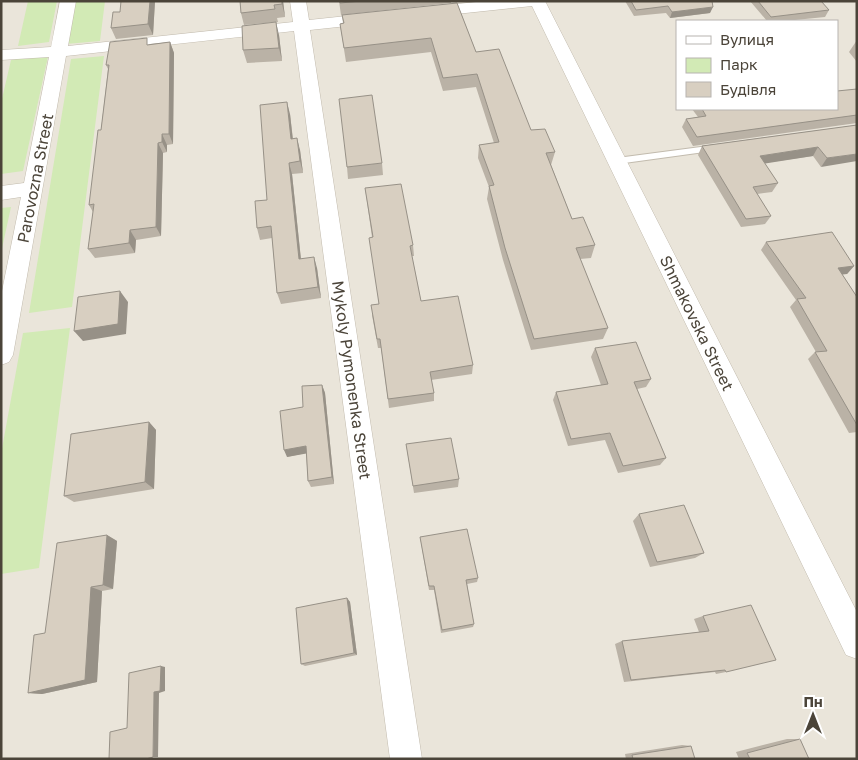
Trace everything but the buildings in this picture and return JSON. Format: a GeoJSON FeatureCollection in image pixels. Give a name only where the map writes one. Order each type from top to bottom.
{"type":"FeatureCollection","features":[{"type":"Feature","properties":{"kind":"street","name":"Parovozna Street"},"geometry":{"type":"LineString","coordinates":[[1,355],[68,1]]}},
{"type":"Feature","properties":{"kind":"street","name":"Mykoly Pymonenka Street"},"geometry":{"type":"LineString","coordinates":[[298,1],[406,759]]}},
{"type":"Feature","properties":{"kind":"street"},"geometry":{"type":"LineString","coordinates":[[417,14],[532,1]]}},
{"type":"Feature","properties":{"kind":"street","name":"Shmakovska Street"},"geometry":{"type":"LineString","coordinates":[[537,1],[857,644]]}},
{"type":"Feature","properties":{"kind":"street"},"geometry":{"type":"LineString","coordinates":[[1,55],[58,52],[388,17]]}},
{"type":"Feature","properties":{"kind":"street"},"geometry":{"type":"LineString","coordinates":[[1,193],[33,189]]}},
{"type":"Feature","properties":{"kind":"lane"},"geometry":{"type":"LineString","coordinates":[[617,161],[722,147]]}},
{"type":"Feature","properties":{"kind":"shaded area"},"geometry":{"type":"Polygon","coordinates":[[[1,1],[857,1],[857,759],[1,759],[1,1]]]}},
{"type":"Feature","properties":{"kind":"green space"},"geometry":{"type":"Polygon","coordinates":[[[28,1],[57,1],[49,42],[18,46],[28,1]]]}},
{"type":"Feature","properties":{"kind":"green space"},"geometry":{"type":"Polygon","coordinates":[[[74,1],[105,1],[100,41],[66,44],[74,1]]]}},
{"type":"Feature","properties":{"kind":"green space"},"geometry":{"type":"Polygon","coordinates":[[[49,52],[23,171],[1,174],[1,103],[11,60],[49,52]]]}},
{"type":"Feature","properties":{"kind":"green space"},"geometry":{"type":"Polygon","coordinates":[[[104,56],[72,307],[29,313],[71,59],[104,56]]]}},
{"type":"Feature","properties":{"kind":"green space"},"geometry":{"type":"Polygon","coordinates":[[[11,207],[1,253],[1,208],[11,207]]]}},
{"type":"Feature","properties":{"kind":"green space"},"geometry":{"type":"Polygon","coordinates":[[[70,328],[39,568],[1,574],[1,454],[23,333],[70,328]]]}}]}
